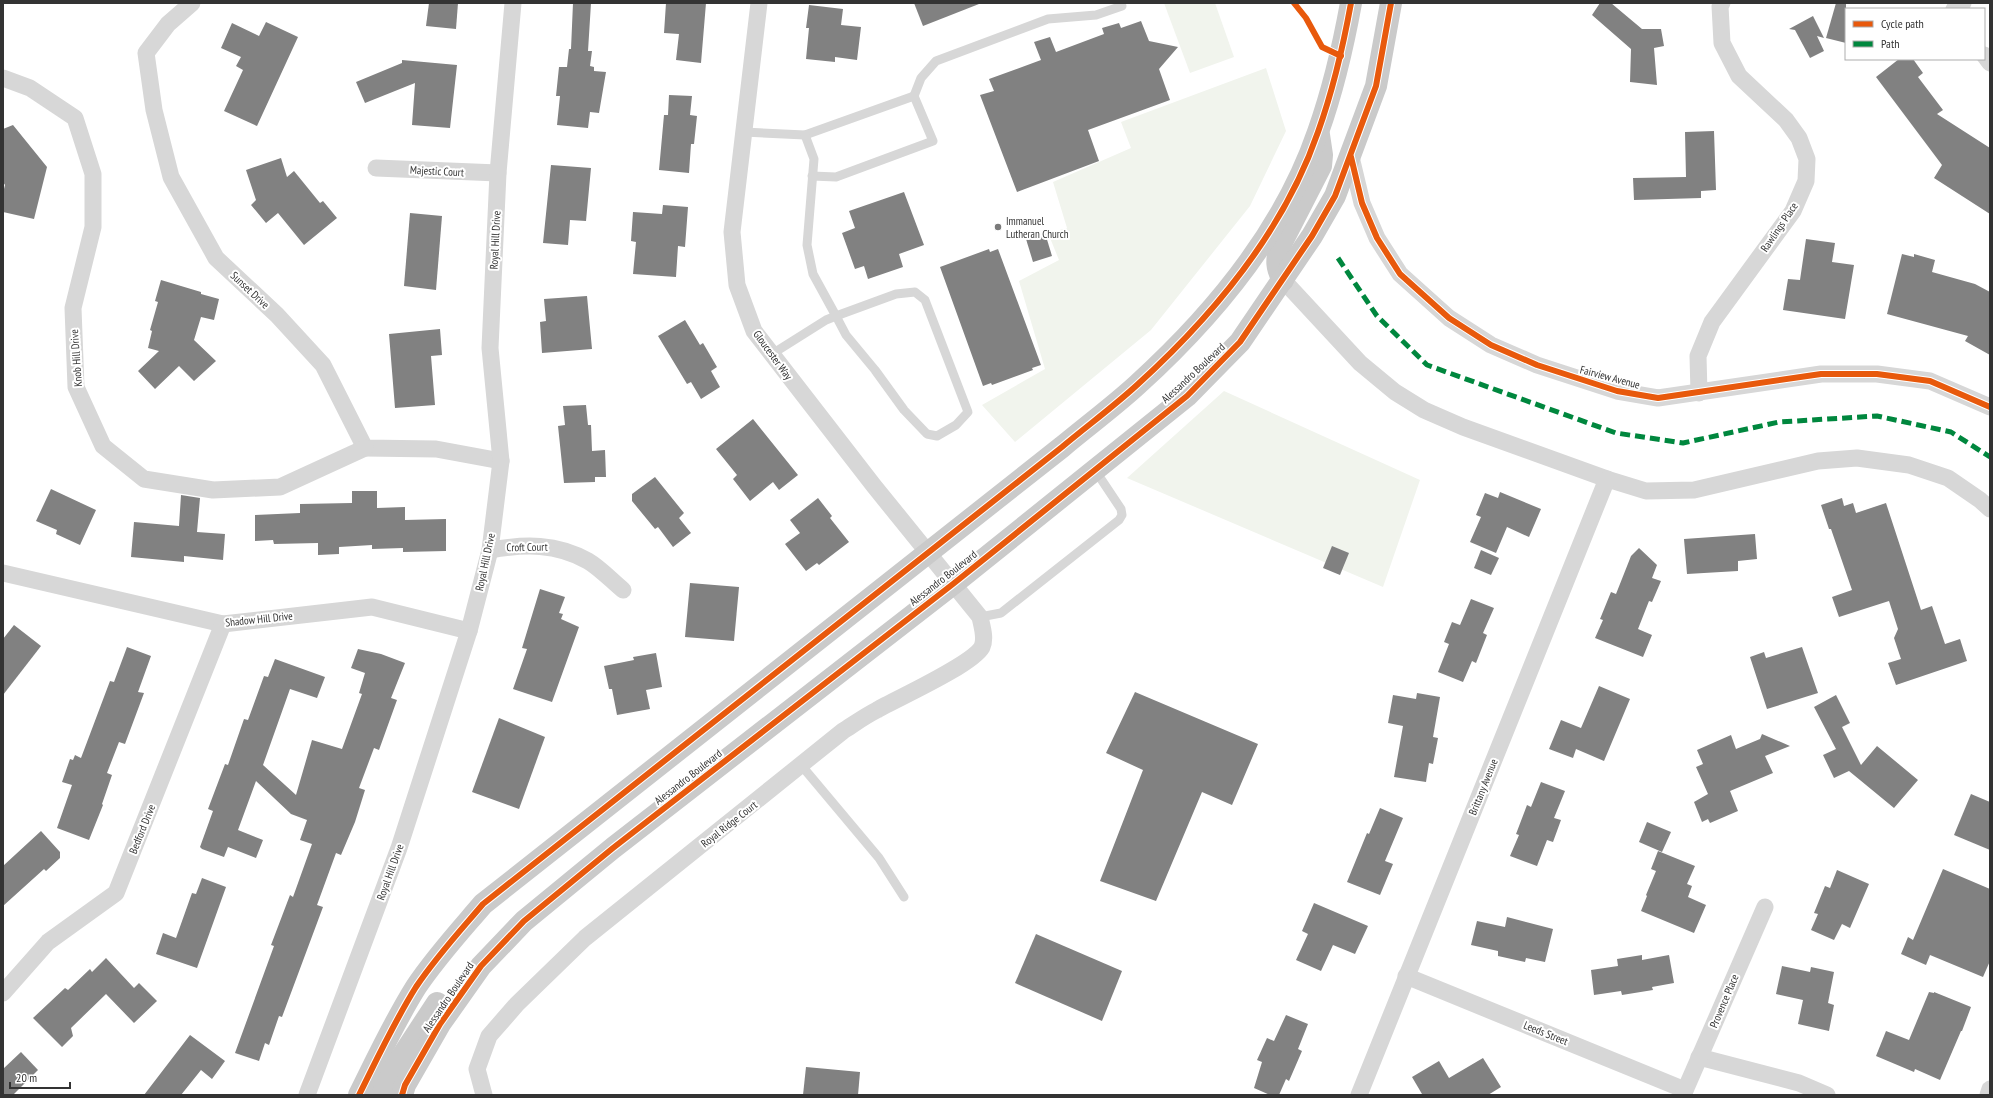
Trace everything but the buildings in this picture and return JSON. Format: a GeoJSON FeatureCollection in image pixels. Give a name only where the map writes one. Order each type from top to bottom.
{"type":"FeatureCollection","features":[{"type":"Feature","properties":{"kind":"main road"},"geometry":{"type":"LineString","coordinates":[[359,1095],[390,1032],[416,987],[441,952],[483,904],[929,554],[1136,385],[1196,326],[1252,258],[1277,220],[1305,165],[1318,132],[1341,56],[1351,3]]}},
{"type":"Feature","properties":{"kind":"main road","name":"Alessandro Boulevard"},"geometry":{"type":"LineString","coordinates":[[402,1095],[405,1085],[436,1031],[466,987],[481,966],[524,921],[613,848],[953,584],[1187,396],[1240,342],[1312,236],[1335,196],[1351,157],[1376,86],[1391,3]]}},
{"type":"Feature","properties":{"kind":"main road"},"geometry":{"type":"LineString","coordinates":[[1283,280],[1278,272],[1276,260],[1280,246],[1321,166],[1322,155],[1318,132]]}},
{"type":"Feature","properties":{"kind":"main road"},"geometry":{"type":"LineString","coordinates":[[382,1095],[395,1067],[437,1003],[466,987]]}},
{"type":"Feature","properties":{"kind":"street","name":"Sunset Drive"},"geometry":{"type":"LineString","coordinates":[[192,3],[168,24],[146,53],[154,110],[171,177],[216,258],[277,315],[322,365],[365,448]]}},
{"type":"Feature","properties":{"kind":"street","name":"Royal Hill Drive"},"geometry":{"type":"LineString","coordinates":[[307,1095],[399,848],[469,631],[490,550],[501,461],[490,348],[498,173],[513,3]]}},
{"type":"Feature","properties":{"kind":"street","name":"Gloucester Way"},"geometry":{"type":"LineString","coordinates":[[759,3],[732,232],[737,285],[754,331],[874,486],[953,584]]}},
{"type":"Feature","properties":{"kind":"street","name":"Rawlings Place"},"geometry":{"type":"LineString","coordinates":[[1699,393],[1698,356],[1712,322],[1793,211],[1806,181],[1807,159],[1799,138],[1786,120],[1739,76],[1722,43],[1720,6],[1722,3]]}},
{"type":"Feature","properties":{"kind":"street","name":"Knob Hill Drive"},"geometry":{"type":"LineString","coordinates":[[3,78],[30,88],[75,118],[93,174],[93,227],[73,308],[76,386],[103,446],[144,480],[213,490],[280,487],[365,448]]}},
{"type":"Feature","properties":{"kind":"street","name":"Fairview Avenue"},"geometry":{"type":"LineString","coordinates":[[1351,157],[1362,203],[1377,238],[1400,274],[1449,318],[1491,345],[1536,365],[1617,391],[1658,398],[1821,374],[1877,374],[1930,381],[1990,407]]}},
{"type":"Feature","properties":{"kind":"street","name":"Majestic Court"},"geometry":{"type":"LineString","coordinates":[[376,168],[498,173]]}},
{"type":"Feature","properties":{"kind":"street"},"geometry":{"type":"LineString","coordinates":[[1283,280],[1360,363],[1395,392],[1424,410],[1463,428],[1607,479],[1646,491],[1694,490],[1818,461],[1857,458],[1909,465],[1948,478],[1980,500],[1990,509]]}},
{"type":"Feature","properties":{"kind":"street"},"geometry":{"type":"LineString","coordinates":[[365,448],[436,450],[501,461]]}},
{"type":"Feature","properties":{"kind":"street","name":"Brittany Avenue"},"geometry":{"type":"LineString","coordinates":[[1359,1095],[1607,479]]}},
{"type":"Feature","properties":{"kind":"street","name":"Croft Court"},"geometry":{"type":"LineString","coordinates":[[490,550],[517,545],[556,547],[588,561],[623,590]]}},
{"type":"Feature","properties":{"kind":"street","name":"Shadow Hill Drive"},"geometry":{"type":"LineString","coordinates":[[3,573],[223,624],[372,607],[469,631]]}},
{"type":"Feature","properties":{"kind":"street","name":"Royal Ridge Court"},"geometry":{"type":"LineString","coordinates":[[484,1095],[477,1069],[489,1036],[517,1004],[585,938],[843,731],[876,710],[970,659],[982,647],[984,634],[980,618],[953,584]]}},
{"type":"Feature","properties":{"kind":"street","name":"Bedford Drive"},"geometry":{"type":"LineString","coordinates":[[3,993],[48,942],[116,893],[223,624]]}},
{"type":"Feature","properties":{"kind":"street","name":"Provence Place"},"geometry":{"type":"LineString","coordinates":[[1684,1092],[1764,907]]}},
{"type":"Feature","properties":{"kind":"street","name":"Leeds Street"},"geometry":{"type":"LineString","coordinates":[[1406,976],[1684,1092]]}},
{"type":"Feature","properties":{"kind":"street"},"geometry":{"type":"LineString","coordinates":[[1699,1057],[1799,1083],[1827,1095]]}},
{"type":"Feature","properties":{"kind":"street"},"geometry":{"type":"LineString","coordinates":[[1988,1095],[1990,1089]]}},
{"type":"Feature","properties":{"kind":"lane"},"geometry":{"type":"LineString","coordinates":[[812,176],[836,177],[933,141],[914,96],[921,78],[936,61],[1048,19],[1096,15],[1122,6]]}},
{"type":"Feature","properties":{"kind":"lane"},"geometry":{"type":"LineString","coordinates":[[744,132],[805,135],[914,96]]}},
{"type":"Feature","properties":{"kind":"lane"},"geometry":{"type":"LineString","coordinates":[[772,354],[826,320],[836,316],[896,294],[915,292],[925,300],[968,412],[956,425],[937,436],[927,434],[904,410],[875,370],[846,335],[836,316],[814,274],[807,245],[814,158],[805,135]]}},
{"type":"Feature","properties":{"kind":"lane"},"geometry":{"type":"LineString","coordinates":[[980,618],[1001,613],[1119,520],[1122,515],[1121,509],[1094,470]]}},
{"type":"Feature","properties":{"kind":"lane"},"geometry":{"type":"LineString","coordinates":[[801,766],[879,858],[904,897]]}},
{"type":"Feature","properties":{"kind":"shaded area"},"geometry":{"type":"Polygon","coordinates":[[[1164,3],[1215,3],[1234,57],[1190,73],[1164,3]]]}},
{"type":"Feature","properties":{"kind":"shaded area"},"geometry":{"type":"Polygon","coordinates":[[[1266,68],[1286,131],[1250,206],[1151,330],[1015,442],[982,405],[1045,369],[1019,281],[1059,260],[1048,233],[1067,228],[1053,182],[1131,148],[1121,122],[1266,68]]]}},
{"type":"Feature","properties":{"kind":"shaded area"},"geometry":{"type":"Polygon","coordinates":[[[1224,391],[1420,480],[1383,587],[1127,478],[1224,391]]]}},
{"type":"Feature","properties":{"kind":"marked path"},"geometry":{"type":"LineString","coordinates":[[1338,258],[1377,316],[1427,365],[1616,433],[1683,443],[1779,422],[1877,416],[1951,432],[1990,457]]}},
{"type":"Feature","properties":{"kind":"cycle path"},"geometry":{"type":"LineString","coordinates":[[1294,3],[1306,18],[1322,47],[1341,56]]}},
{"type":"Feature","properties":{"kind":"cycle path"},"geometry":{"type":"LineString","coordinates":[[359,1095],[393,1027],[416,987],[440,955],[483,904],[1062,447],[1137,385],[1193,330],[1219,301],[1266,237],[1286,204],[1304,168],[1318,132],[1333,84],[1351,3]]}},
{"type":"Feature","properties":{"kind":"cycle path"},"geometry":{"type":"LineString","coordinates":[[402,1095],[405,1085],[440,1024],[481,966],[524,921],[613,848],[953,584],[1187,396],[1240,342],[1312,236],[1335,196],[1376,86],[1391,3]]}},
{"type":"Feature","properties":{"kind":"cycle path"},"geometry":{"type":"LineString","coordinates":[[1351,157],[1362,203],[1377,238],[1400,274],[1449,318],[1491,345],[1537,365],[1617,391],[1658,398],[1821,374],[1877,374],[1930,381],[1990,407]]}},
{"type":"Feature","properties":{"kind":"place","name":"Immanuel Lutheran Church"},"geometry":{"type":"Point","coordinates":[998,227]}}]}
